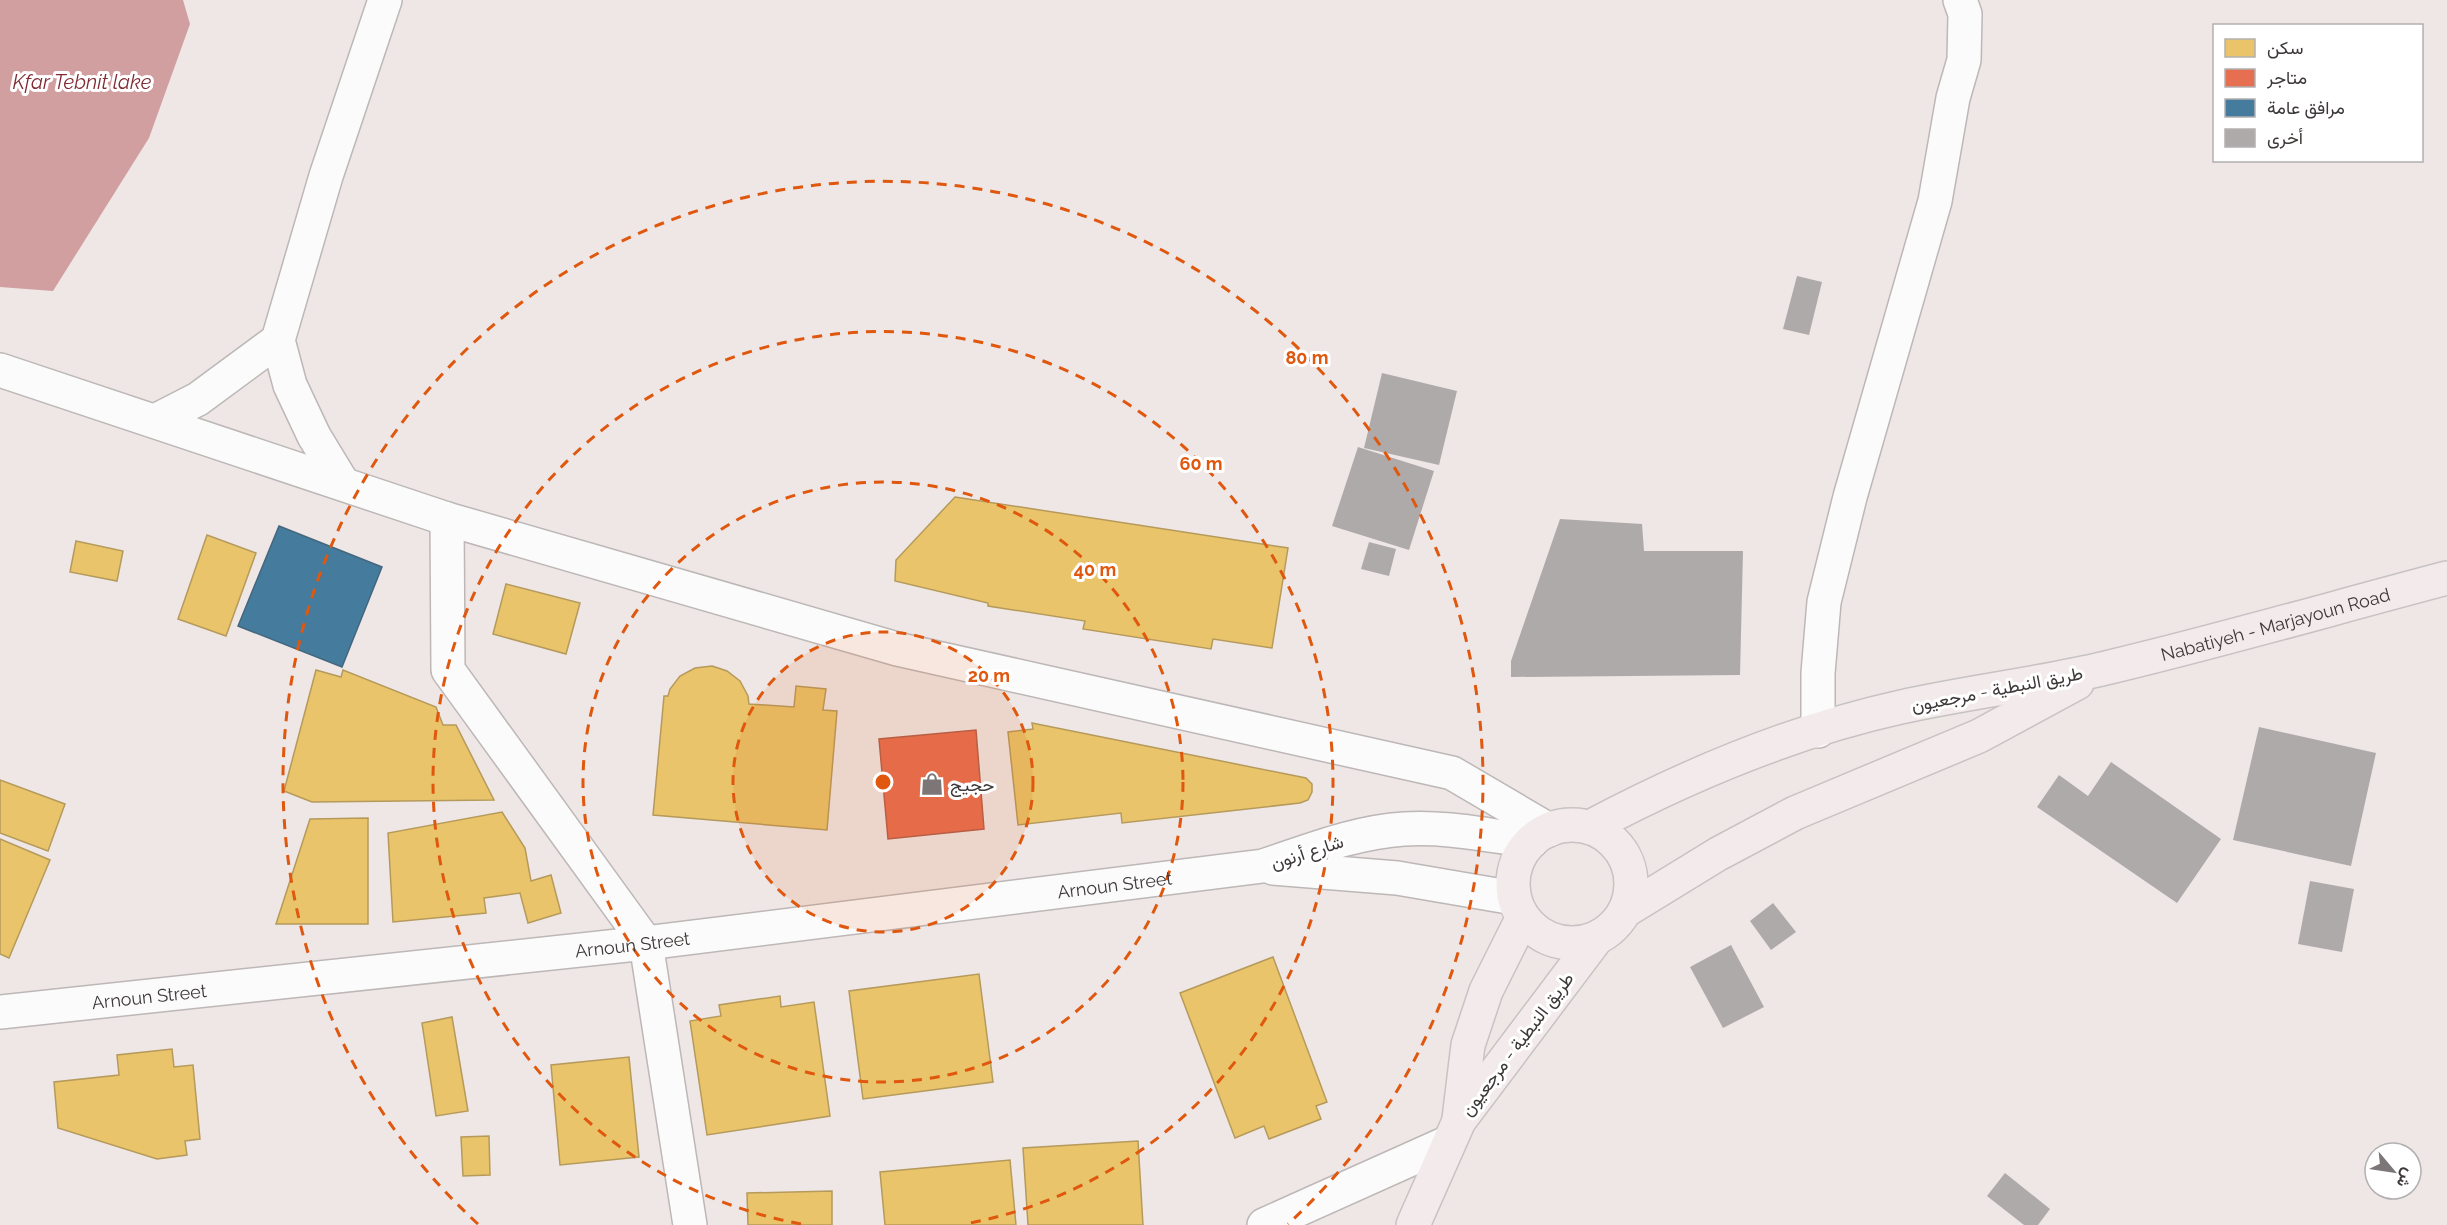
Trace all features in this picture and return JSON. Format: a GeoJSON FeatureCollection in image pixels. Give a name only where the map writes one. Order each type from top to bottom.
{"type":"FeatureCollection","features":[{"type":"Feature","properties":{"kind":"main road","name":"Nabatiyeh - Marjayoun Road"},"geometry":{"type":"LineString","coordinates":[[2105,668],[2447,578]]}},
{"type":"Feature","properties":{"kind":"main road","name":"طريق النبطية - مرجعيون"},"geometry":{"type":"LineString","coordinates":[[1590,827],[1658,791],[1766,747],[1818,730],[1900,707],[2105,668]]}},
{"type":"Feature","properties":{"kind":"main road","name":"طريق النبطية - مرجعيون"},"geometry":{"type":"LineString","coordinates":[[1625,911],[1718,854],[1795,813],[1978,736],[2105,668]]}},
{"type":"Feature","properties":{"kind":"main road"},"geometry":{"type":"LineString","coordinates":[[1569,825],[1590,827],[1608,837],[1622,852],[1630,871],[1631,891],[1625,911],[1613,927],[1596,939],[1576,943],[1555,941],[1537,932],[1518,908],[1514,877],[1519,858],[1540,835],[1569,825]]}},
{"type":"Feature","properties":{"kind":"main road","name":"طريق النبطية - مرجعيون"},"geometry":{"type":"LineString","coordinates":[[1454,1132],[1468,1045],[1518,908]]}},
{"type":"Feature","properties":{"kind":"main road","name":"طريق النبطية - مرجعيون"},"geometry":{"type":"LineString","coordinates":[[1454,1132],[1596,939]]}},
{"type":"Feature","properties":{"kind":"main road"},"geometry":{"type":"LineString","coordinates":[[1413,1225],[1454,1132]]}},
{"type":"Feature","properties":{"kind":"street"},"geometry":{"type":"LineString","coordinates":[[342,482],[314,436],[290,385],[278,340],[326,176],[385,0]]}},
{"type":"Feature","properties":{"kind":"street"},"geometry":{"type":"LineString","coordinates":[[1818,730],[1818,673],[1824,602],[1850,497],[1935,201],[1953,98],[1964,60],[1965,14],[1959,0]]}},
{"type":"Feature","properties":{"kind":"street"},"geometry":{"type":"LineString","coordinates":[[155,421],[198,399],[278,340]]}},
{"type":"Feature","properties":{"kind":"street"},"geometry":{"type":"LineString","coordinates":[[0,370],[342,482],[447,519],[897,649],[1452,773],[1540,835]]}},
{"type":"Feature","properties":{"kind":"street"},"geometry":{"type":"LineString","coordinates":[[447,519],[448,670],[646,943],[690,1225]]}},
{"type":"Feature","properties":{"kind":"street","name":"شارع أرنون"},"geometry":{"type":"LineString","coordinates":[[1263,866],[1355,836],[1404,829],[1540,835]]}},
{"type":"Feature","properties":{"kind":"street","name":"شارع أرنون"},"geometry":{"type":"LineString","coordinates":[[1263,866],[1326,874],[1397,878],[1518,908]]}},
{"type":"Feature","properties":{"kind":"street","name":"Arnoun Street"},"geometry":{"type":"LineString","coordinates":[[0,1012],[646,943],[1263,866]]}},
{"type":"Feature","properties":{"kind":"street"},"geometry":{"type":"LineString","coordinates":[[1264,1225],[1454,1132]]}},
{"type":"Feature","properties":{"kind":"water","name":"Kfar Tebnit lake"},"geometry":{"type":"Polygon","coordinates":[[[0,0],[183,0],[190,24],[149,138],[53,291],[0,287],[0,0]]]}},
{"type":"Feature","properties":{"kind":"building: سكن"},"geometry":{"type":"Polygon","coordinates":[[[955,497],[1288,548],[1272,648],[1213,639],[1211,649],[1083,629],[1085,621],[988,606],[988,603],[895,581],[896,560],[955,497]]]}},
{"type":"Feature","properties":{"kind":"building: سكن"},"geometry":{"type":"Polygon","coordinates":[[[207,535],[256,553],[226,636],[178,619],[207,535]]]}},
{"type":"Feature","properties":{"kind":"building: سكن"},"geometry":{"type":"Polygon","coordinates":[[[76,541],[123,551],[117,581],[70,572],[76,541]]]}},
{"type":"Feature","properties":{"kind":"building: سكن"},"geometry":{"type":"Polygon","coordinates":[[[506,584],[580,603],[566,654],[493,634],[506,584]]]}},
{"type":"Feature","properties":{"kind":"building: سكن"},"geometry":{"type":"Polygon","coordinates":[[[712,666],[727,671],[740,681],[748,696],[749,704],[794,707],[796,686],[826,689],[823,710],[837,711],[827,830],[653,815],[664,696],[668,696],[670,689],[680,676],[695,668],[712,666]]]}},
{"type":"Feature","properties":{"kind":"building: سكن"},"geometry":{"type":"Polygon","coordinates":[[[316,670],[341,677],[343,670],[436,707],[443,725],[456,725],[494,800],[312,802],[284,791],[316,670]]]}},
{"type":"Feature","properties":{"kind":"building: سكن"},"geometry":{"type":"Polygon","coordinates":[[[1032,723],[1306,778],[1312,784],[1312,792],[1308,800],[1300,803],[1122,823],[1121,813],[1018,825],[1008,732],[1033,729],[1032,723]]]}},
{"type":"Feature","properties":{"kind":"building: سكن"},"geometry":{"type":"Polygon","coordinates":[[[0,780],[65,804],[48,851],[0,833],[0,780]]]}},
{"type":"Feature","properties":{"kind":"building: سكن"},"geometry":{"type":"Polygon","coordinates":[[[502,812],[525,848],[531,881],[551,875],[561,913],[528,923],[520,893],[484,898],[486,913],[393,922],[388,833],[502,812]]]}},
{"type":"Feature","properties":{"kind":"building: سكن"},"geometry":{"type":"Polygon","coordinates":[[[368,818],[368,924],[276,924],[310,819],[368,818]]]}},
{"type":"Feature","properties":{"kind":"building: سكن"},"geometry":{"type":"Polygon","coordinates":[[[0,839],[50,860],[9,958],[0,954],[0,839]]]}},
{"type":"Feature","properties":{"kind":"building: سكن"},"geometry":{"type":"Polygon","coordinates":[[[1273,957],[1327,1102],[1316,1106],[1321,1119],[1269,1139],[1264,1126],[1235,1138],[1180,993],[1273,957]]]}},
{"type":"Feature","properties":{"kind":"building: سكن"},"geometry":{"type":"Polygon","coordinates":[[[979,974],[993,1082],[863,1099],[849,991],[979,974]]]}},
{"type":"Feature","properties":{"kind":"building: سكن"},"geometry":{"type":"Polygon","coordinates":[[[780,996],[781,1007],[814,1002],[830,1116],[707,1135],[690,1021],[721,1016],[719,1005],[780,996]]]}},
{"type":"Feature","properties":{"kind":"building: سكن"},"geometry":{"type":"Polygon","coordinates":[[[452,1017],[468,1111],[436,1116],[422,1023],[452,1017]]]}},
{"type":"Feature","properties":{"kind":"building: سكن"},"geometry":{"type":"Polygon","coordinates":[[[172,1049],[174,1067],[193,1065],[200,1139],[185,1141],[187,1155],[157,1159],[58,1128],[54,1082],[119,1075],[117,1055],[172,1049]]]}},
{"type":"Feature","properties":{"kind":"building: سكن"},"geometry":{"type":"Polygon","coordinates":[[[629,1057],[639,1157],[560,1165],[551,1065],[629,1057]]]}},
{"type":"Feature","properties":{"kind":"building: سكن"},"geometry":{"type":"Polygon","coordinates":[[[489,1136],[490,1175],[463,1176],[461,1137],[489,1136]]]}},
{"type":"Feature","properties":{"kind":"building: سكن"},"geometry":{"type":"Polygon","coordinates":[[[1138,1141],[1143,1225],[1028,1225],[1023,1148],[1138,1141]]]}},
{"type":"Feature","properties":{"kind":"building: سكن"},"geometry":{"type":"Polygon","coordinates":[[[1010,1160],[1016,1225],[885,1225],[880,1172],[1010,1160]]]}},
{"type":"Feature","properties":{"kind":"building: سكن"},"geometry":{"type":"Polygon","coordinates":[[[832,1191],[832,1225],[748,1225],[747,1193],[832,1191]]]}},
{"type":"Feature","properties":{"kind":"building: متاجر","name":"حجيج"},"geometry":{"type":"Polygon","coordinates":[[[976,730],[984,829],[888,839],[879,739],[976,730]]]}},
{"type":"Feature","properties":{"kind":"building: مرافق عامة"},"geometry":{"type":"Polygon","coordinates":[[[279,526],[382,567],[342,667],[238,626],[279,526]]]}},
{"type":"Feature","properties":{"kind":"building: أخرى"},"geometry":{"type":"Polygon","coordinates":[[[1797,276],[1822,282],[1809,335],[1783,329],[1797,276]]]}},
{"type":"Feature","properties":{"kind":"building: أخرى"},"geometry":{"type":"Polygon","coordinates":[[[1382,373],[1457,391],[1439,465],[1364,448],[1382,373]]]}},
{"type":"Feature","properties":{"kind":"building: أخرى"},"geometry":{"type":"Polygon","coordinates":[[[1358,447],[1434,471],[1409,550],[1332,526],[1358,447]]]}},
{"type":"Feature","properties":{"kind":"building: أخرى"},"geometry":{"type":"Polygon","coordinates":[[[1560,519],[1642,524],[1644,551],[1743,551],[1740,675],[1511,677],[1511,661],[1560,519]]]}},
{"type":"Feature","properties":{"kind":"building: أخرى"},"geometry":{"type":"Polygon","coordinates":[[[1369,542],[1396,549],[1389,576],[1361,569],[1369,542]]]}},
{"type":"Feature","properties":{"kind":"building: أخرى"},"geometry":{"type":"Polygon","coordinates":[[[2259,727],[2376,753],[2351,866],[2233,840],[2259,727]]]}},
{"type":"Feature","properties":{"kind":"building: أخرى"},"geometry":{"type":"Polygon","coordinates":[[[2111,762],[2221,839],[2177,903],[2037,807],[2059,775],[2088,796],[2111,762]]]}},
{"type":"Feature","properties":{"kind":"building: أخرى"},"geometry":{"type":"Polygon","coordinates":[[[2310,881],[2354,889],[2342,952],[2298,944],[2310,881]]]}},
{"type":"Feature","properties":{"kind":"building: أخرى"},"geometry":{"type":"Polygon","coordinates":[[[1773,903],[1796,932],[1771,950],[1750,921],[1773,903]]]}},
{"type":"Feature","properties":{"kind":"building: أخرى"},"geometry":{"type":"Polygon","coordinates":[[[1731,945],[1764,1007],[1723,1028],[1690,967],[1731,945]]]}},
{"type":"Feature","properties":{"kind":"building: أخرى"},"geometry":{"type":"Polygon","coordinates":[[[2005,1173],[2050,1209],[2038,1225],[2024,1225],[1987,1196],[2005,1173]]]}},
{"type":"Feature","properties":{"kind":"place","name":"حجيج"},"geometry":{"type":"Point","coordinates":[932,784]}}]}
